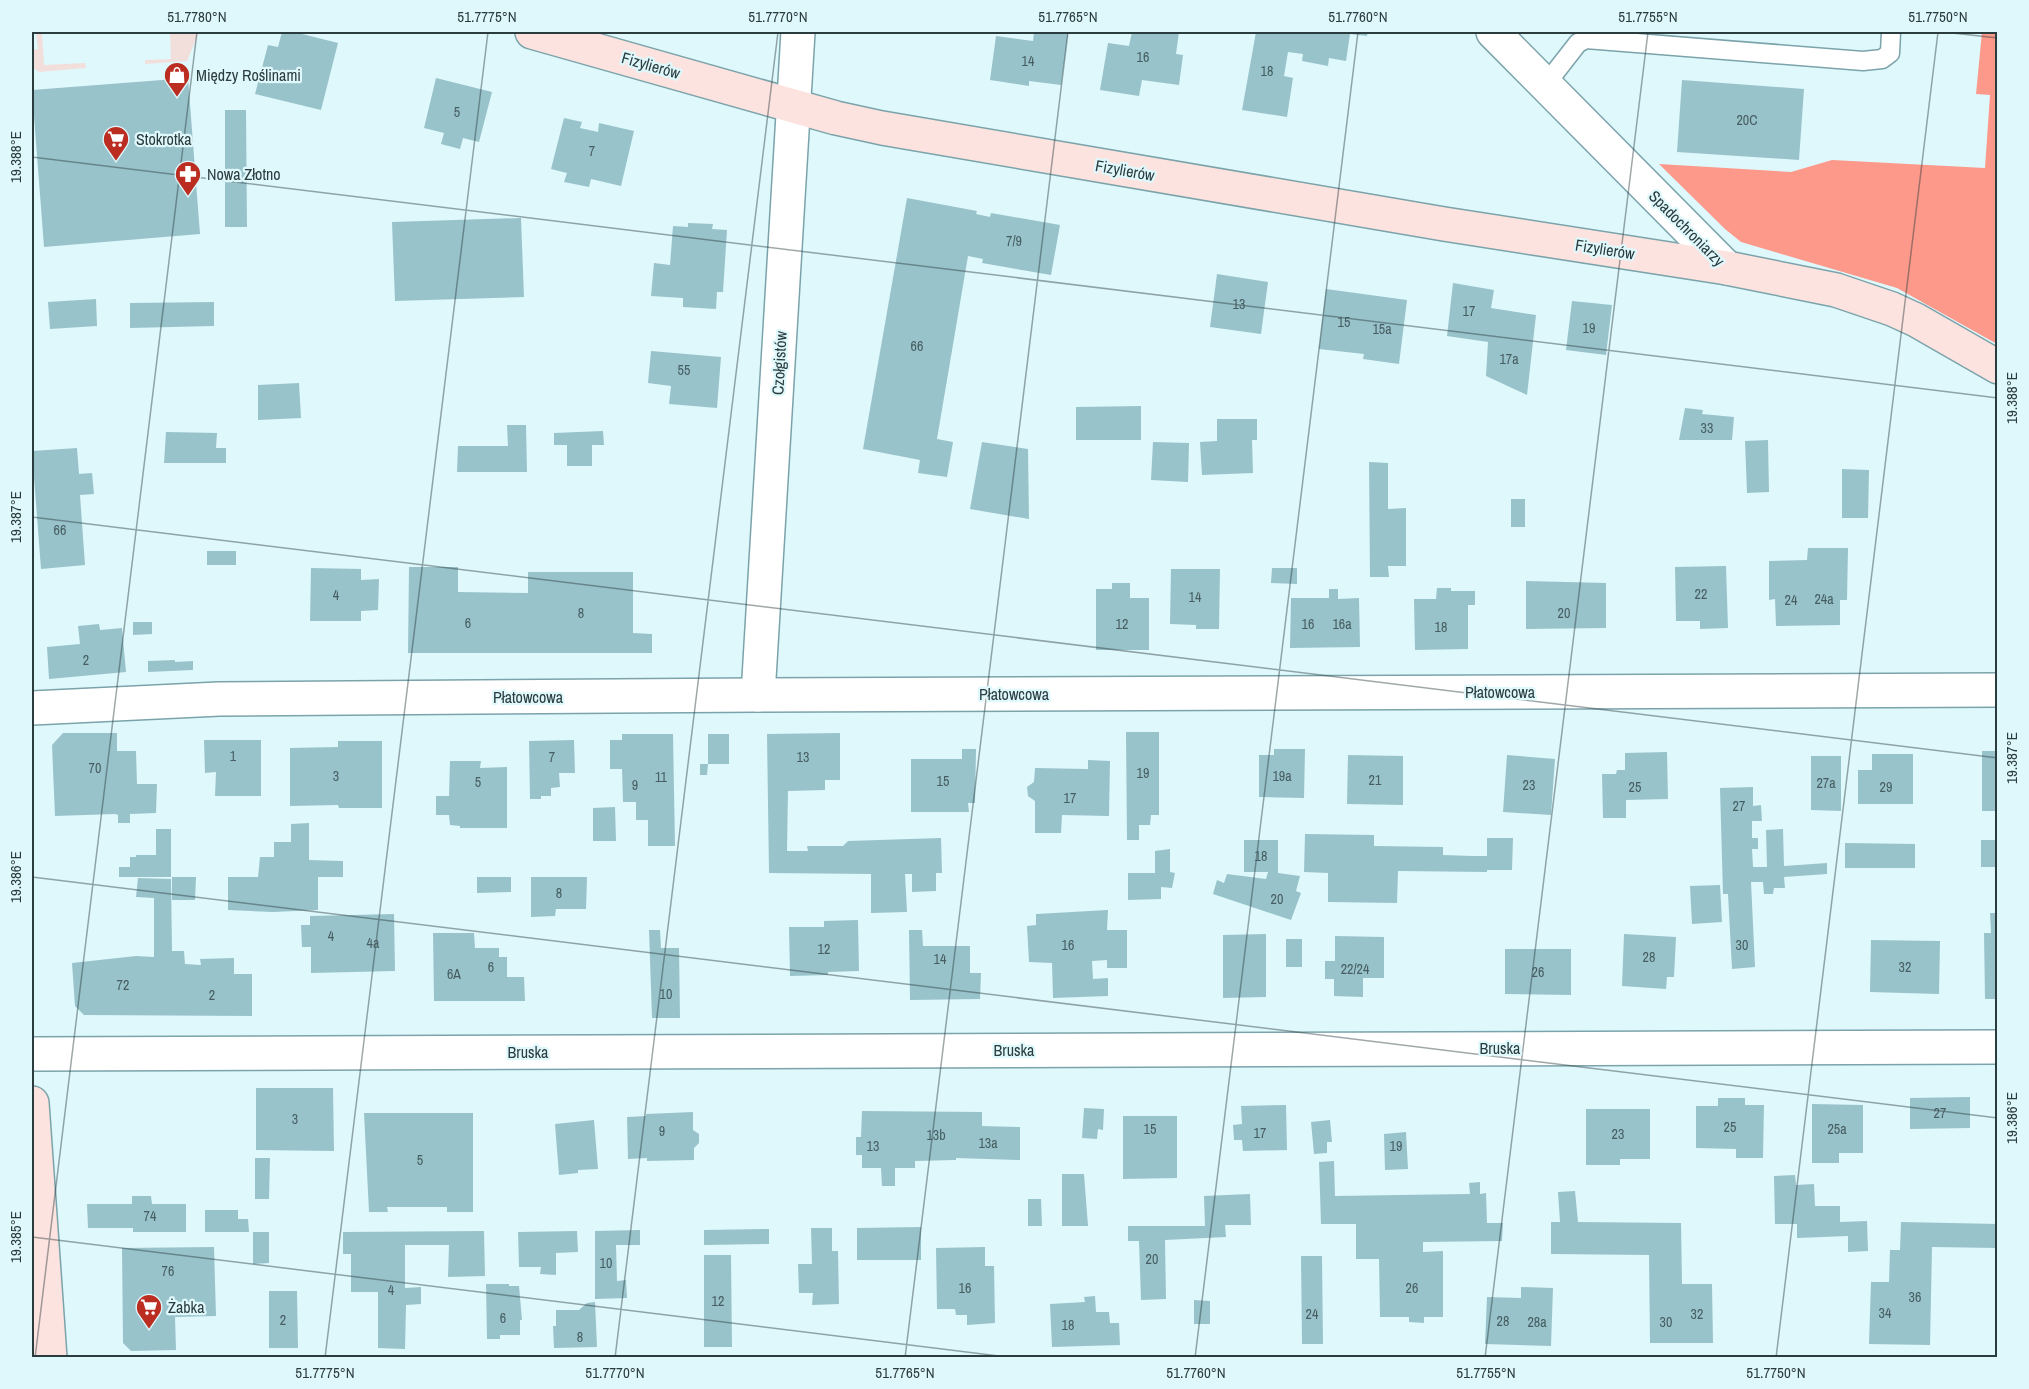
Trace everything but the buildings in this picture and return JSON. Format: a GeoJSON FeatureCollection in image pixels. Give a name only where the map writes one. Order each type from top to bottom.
{"type":"FeatureCollection","features":[{"type":"Feature","properties":{"kind":"street","name":"Fizylierów"},"geometry":{"type":"LineString","coordinates":[[532,32],[836,118],[882,128],[1444,224],[1727,268]]}},
{"type":"Feature","properties":{"kind":"street","name":"Czołgistów"},"geometry":{"type":"LineString","coordinates":[[758,695],[798,32]]}},
{"type":"Feature","properties":{"kind":"street","name":"Spadochroniarzy"},"geometry":{"type":"LineString","coordinates":[[1494,32],[1727,268],[1836,290],[1882,306],[1916,320],[1998,367]]}},
{"type":"Feature","properties":{"kind":"street","name":"Płatowcowa"},"geometry":{"type":"LineString","coordinates":[[32,708],[219,699],[1998,690]]}},
{"type":"Feature","properties":{"kind":"street","name":"Bruska"},"geometry":{"type":"LineString","coordinates":[[32,1054],[1998,1047]]}},
{"type":"Feature","properties":{"kind":"street"},"geometry":{"type":"LineString","coordinates":[[32,1102],[50,1358]]}},
{"type":"Feature","properties":{"kind":"lane"},"geometry":{"type":"LineString","coordinates":[[1546,84],[1578,43],[1586,39],[1863,60],[1882,59],[1890,53],[1891,32]]}},
{"type":"Feature","properties":{"kind":"shaded area"},"geometry":{"type":"Polygon","coordinates":[[[170,32],[199,32],[187,61],[145,64],[145,60],[171,59],[170,32]]]}},
{"type":"Feature","properties":{"kind":"shaded area"},"geometry":{"type":"Polygon","coordinates":[[[1982,32],[1997,32],[1997,344],[1897,288],[1741,242],[1659,164],[1791,172],[1832,160],[1985,168],[1990,95],[1976,94],[1982,32]]]}},
{"type":"Feature","properties":{"kind":"shaded area"},"geometry":{"type":"Polygon","coordinates":[[[36,33],[42,33],[44,65],[85,63],[86,68],[39,72],[32,67],[32,50],[38,49],[36,33]]]}},
{"type":"Feature","properties":{"kind":"place","name":"Między Roślinami"},"geometry":{"type":"Point","coordinates":[177,98]}},
{"type":"Feature","properties":{"kind":"place","name":"Stokrotka"},"geometry":{"type":"Point","coordinates":[116,162]}},
{"type":"Feature","properties":{"kind":"place","name":"Nowa Złotno"},"geometry":{"type":"Point","coordinates":[188,197]}},
{"type":"Feature","properties":{"kind":"place","name":"Żabka"},"geometry":{"type":"Point","coordinates":[149,1330]}}]}
